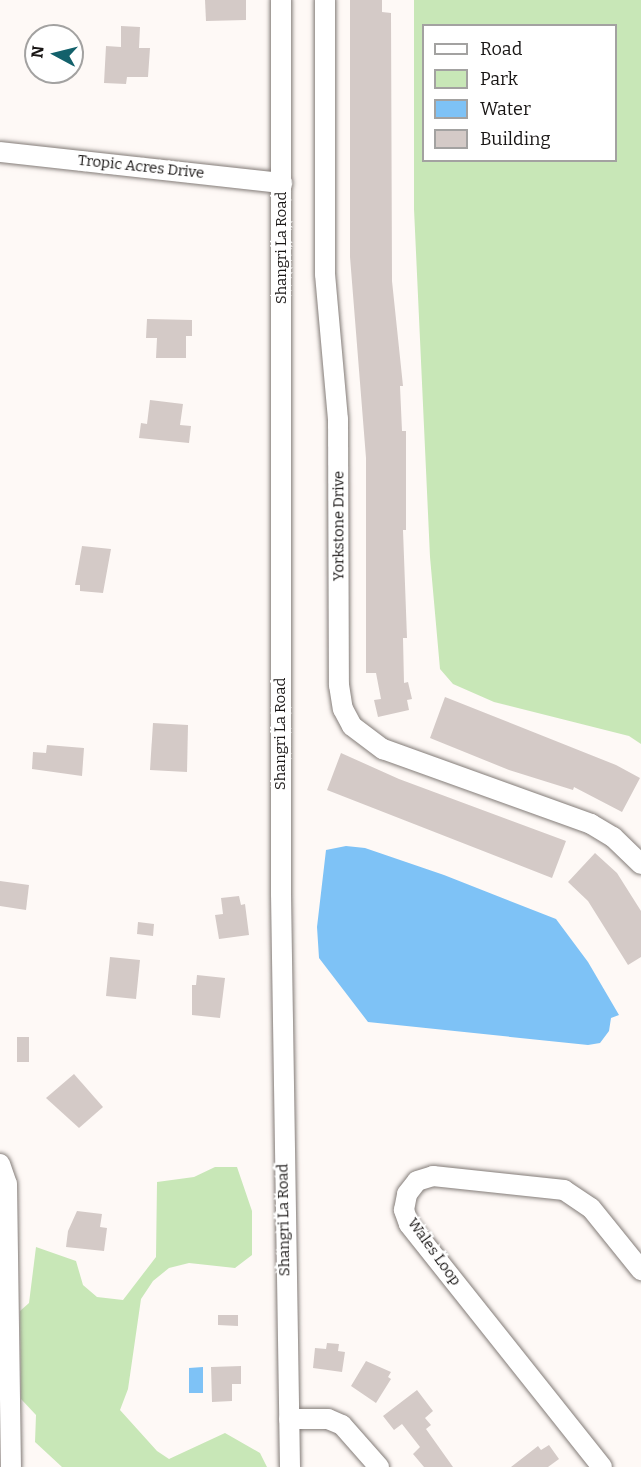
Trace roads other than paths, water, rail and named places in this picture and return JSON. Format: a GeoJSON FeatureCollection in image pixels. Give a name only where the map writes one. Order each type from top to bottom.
{"type":"FeatureCollection","features":[{"type":"Feature","properties":{"kind":"street","name":"Shangri La Road"},"geometry":{"type":"LineString","coordinates":[[281,0],[281,894],[290,1467]]}},
{"type":"Feature","properties":{"kind":"street","name":"Yorkstone Drive"},"geometry":{"type":"LineString","coordinates":[[325,0],[325,274],[338,419],[339,686],[343,709],[352,726],[375,745],[591,824],[621,844],[641,864]]}},
{"type":"Feature","properties":{"kind":"street","name":"Tropic Acres Drive"},"geometry":{"type":"LineString","coordinates":[[0,152],[282,183]]}},
{"type":"Feature","properties":{"kind":"street"},"geometry":{"type":"LineString","coordinates":[[1,1164],[7,1184],[11,1467]]}},
{"type":"Feature","properties":{"kind":"street","name":"Wales Loop"},"geometry":{"type":"LineString","coordinates":[[602,1467],[409,1224],[404,1210],[407,1194],[417,1181],[433,1176],[564,1190],[591,1208],[641,1270]]}},
{"type":"Feature","properties":{"kind":"street"},"geometry":{"type":"LineString","coordinates":[[289,1419],[328,1419],[342,1425],[379,1467]]}},
{"type":"Feature","properties":{"kind":"water"},"geometry":{"type":"Polygon","coordinates":[[[346,846],[365,848],[444,875],[556,919],[588,962],[619,1015],[611,1018],[609,1031],[600,1043],[588,1045],[368,1022],[319,958],[317,927],[326,850],[346,846]]]}},
{"type":"Feature","properties":{"kind":"water"},"geometry":{"type":"Polygon","coordinates":[[[203,1367],[203,1393],[189,1393],[189,1368],[203,1367]]]}}]}
